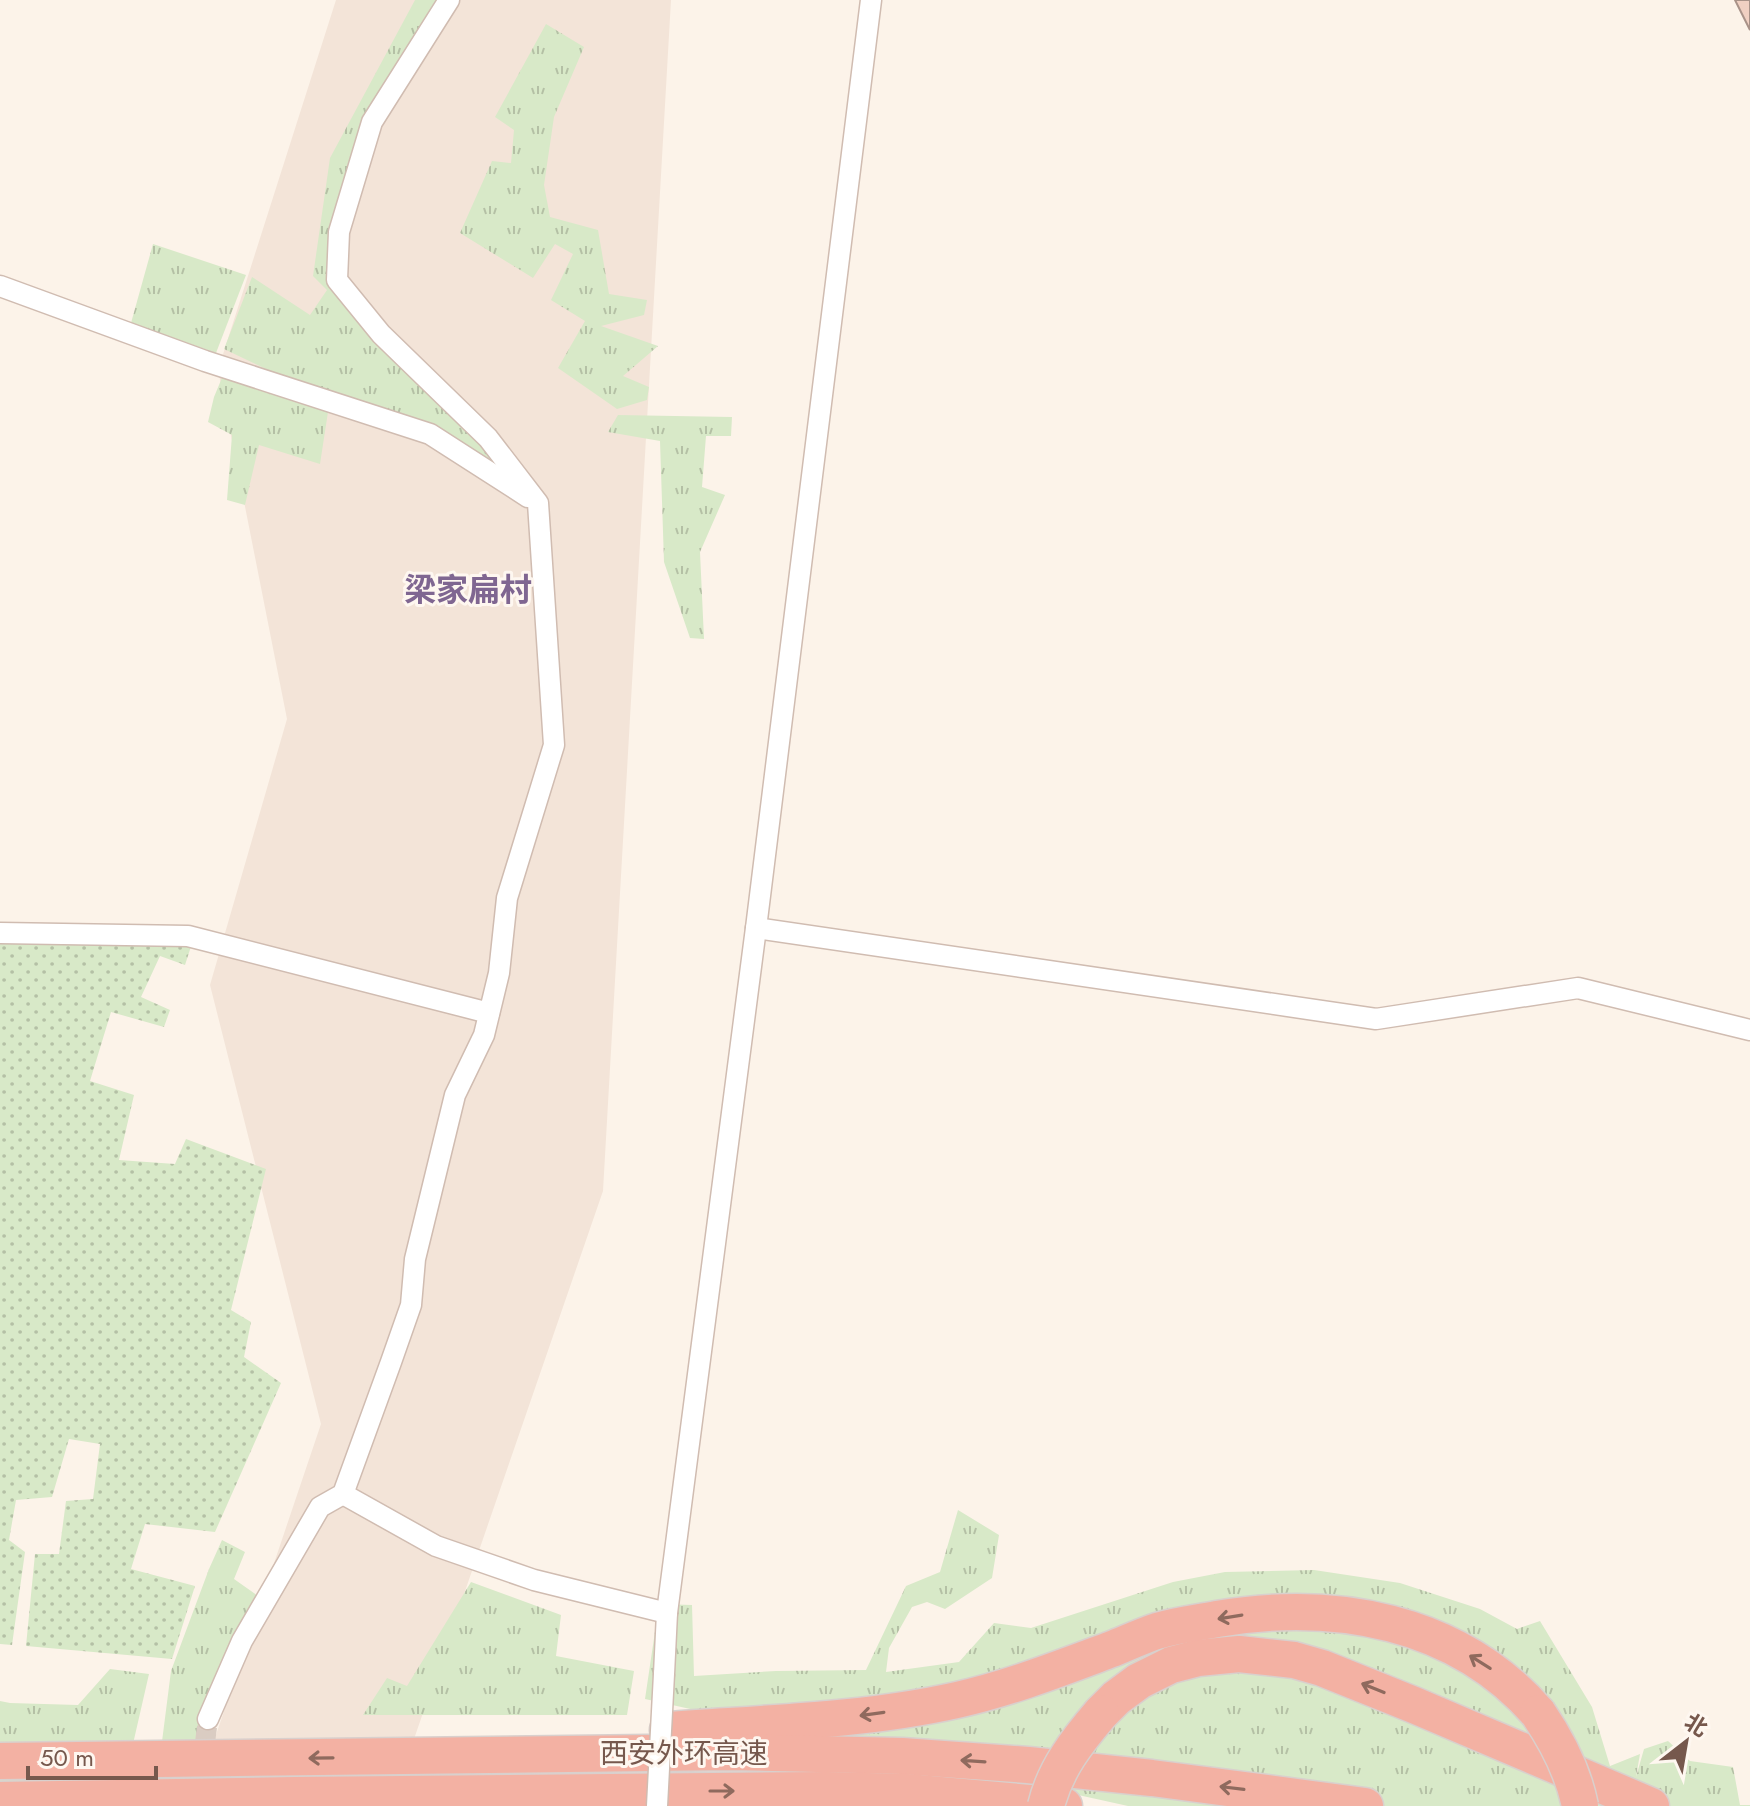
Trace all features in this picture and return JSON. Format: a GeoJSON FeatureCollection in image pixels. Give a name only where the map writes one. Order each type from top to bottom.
{"type":"FeatureCollection","features":[{"type":"Feature","properties":{"kind":"highway"},"geometry":{"type":"LineString","coordinates":[[364,1757],[871,1715],[989,1692],[1181,1625],[1239,1615],[1328,1613],[1375,1620],[1421,1632],[1490,1668],[1538,1713],[1559,1746],[1580,1806]]}},
{"type":"Feature","properties":{"kind":"highway"},"geometry":{"type":"LineString","coordinates":[[1046,1806],[1063,1763],[1084,1732],[1116,1698],[1139,1681],[1171,1665],[1198,1658],[1239,1654],[1294,1660],[1322,1668],[1651,1806]]}},
{"type":"Feature","properties":{"kind":"highway","name":"西安外环高速"},"geometry":{"type":"LineString","coordinates":[[0,1761],[731,1752],[902,1756],[1152,1778],[1365,1806]]}},
{"type":"Feature","properties":{"kind":"highway","name":"西安外环高速"},"geometry":{"type":"LineString","coordinates":[[0,1800],[827,1790],[907,1792],[1064,1806]]}},
{"type":"Feature","properties":{"kind":"highway"},"geometry":{"type":"LineString","coordinates":[[295,1795],[552,1806]]}},
{"type":"Feature","properties":{"kind":"street"},"geometry":{"type":"LineString","coordinates":[[208,1719],[242,1641],[320,1507],[343,1494],[411,1305],[415,1259],[455,1095],[484,1035],[499,973],[507,898],[554,745],[538,503],[488,438],[381,334],[337,280],[339,232],[372,122],[449,0]]}},
{"type":"Feature","properties":{"kind":"street"},"geometry":{"type":"LineString","coordinates":[[657,1806],[667,1613],[871,0]]}},
{"type":"Feature","properties":{"kind":"street"},"geometry":{"type":"LineString","coordinates":[[0,286],[205,361],[430,434],[538,503]]}},
{"type":"Feature","properties":{"kind":"street"},"geometry":{"type":"LineString","coordinates":[[756,928],[1376,1019],[1578,988],[1750,1030]]}},
{"type":"Feature","properties":{"kind":"street"},"geometry":{"type":"LineString","coordinates":[[0,933],[188,936],[489,1013]]}},
{"type":"Feature","properties":{"kind":"street"},"geometry":{"type":"LineString","coordinates":[[343,1494],[436,1546],[534,1580],[667,1613]]}},
{"type":"Feature","properties":{"kind":"shaded area"},"geometry":{"type":"Polygon","coordinates":[[[336,0],[671,0],[603,1191],[404,1768],[430,1806],[192,1806],[321,1424],[210,985],[287,719],[218,370],[336,0]]]}},
{"type":"Feature","properties":{"kind":"green space"},"geometry":{"type":"Polygon","coordinates":[[[415,0],[448,0],[425,20],[395,65],[358,143],[334,255],[359,313],[527,490],[431,429],[350,409],[224,349],[252,277],[310,315],[327,290],[313,276],[330,158],[415,0]]]}},
{"type":"Feature","properties":{"kind":"green space"},"geometry":{"type":"Polygon","coordinates":[[[546,24],[584,47],[554,117],[544,185],[550,217],[598,230],[609,294],[647,300],[644,315],[601,326],[658,346],[623,376],[649,387],[647,400],[617,409],[558,368],[585,321],[551,300],[573,254],[555,244],[533,278],[460,233],[492,161],[511,163],[514,130],[495,117],[546,24]]]}},
{"type":"Feature","properties":{"kind":"green space"},"geometry":{"type":"Polygon","coordinates":[[[153,244],[246,275],[216,353],[131,323],[153,244]]]}},
{"type":"Feature","properties":{"kind":"green space"},"geometry":{"type":"Polygon","coordinates":[[[229,361],[328,412],[320,464],[259,445],[245,505],[227,500],[232,435],[208,422],[214,397],[229,361]]]}},
{"type":"Feature","properties":{"kind":"green space"},"geometry":{"type":"Polygon","coordinates":[[[618,415],[732,417],[731,436],[706,436],[702,487],[725,495],[700,552],[704,639],[690,638],[664,562],[660,441],[608,432],[618,415]]]}},
{"type":"Feature","properties":{"kind":"green space"},"geometry":{"type":"Polygon","coordinates":[[[0,930],[195,934],[185,965],[160,956],[141,997],[170,1010],[164,1027],[111,1012],[90,1081],[134,1095],[119,1160],[175,1164],[186,1139],[266,1169],[231,1310],[251,1322],[244,1357],[281,1383],[215,1532],[145,1524],[131,1569],[195,1586],[172,1659],[26,1646],[35,1554],[59,1554],[66,1501],[93,1499],[100,1444],[69,1439],[52,1497],[16,1500],[9,1540],[25,1552],[12,1645],[0,1644],[0,930]]]}},
{"type":"Feature","properties":{"kind":"green space"},"geometry":{"type":"Polygon","coordinates":[[[958,1510],[999,1535],[992,1578],[945,1609],[927,1602],[912,1607],[889,1648],[886,1672],[959,1662],[994,1623],[1031,1628],[1173,1582],[1225,1572],[1314,1570],[1400,1583],[1480,1609],[1517,1629],[1540,1621],[1592,1707],[1610,1766],[1640,1754],[1636,1777],[1644,1749],[1668,1741],[1690,1761],[1733,1767],[1740,1805],[1750,1806],[1128,1806],[645,1699],[661,1604],[692,1605],[694,1676],[866,1670],[906,1586],[940,1572],[958,1510]]]}},
{"type":"Feature","properties":{"kind":"green space"},"geometry":{"type":"Polygon","coordinates":[[[222,1540],[245,1552],[234,1579],[265,1601],[222,1670],[195,1806],[0,1806],[0,1701],[78,1705],[110,1669],[149,1674],[130,1757],[159,1765],[171,1671],[222,1540]]]}},
{"type":"Feature","properties":{"kind":"green space"},"geometry":{"type":"Polygon","coordinates":[[[471,1582],[561,1615],[556,1656],[634,1671],[627,1715],[363,1715],[387,1678],[407,1686],[471,1582]]]}},
{"type":"Feature","properties":{"kind":"building"},"geometry":{"type":"Polygon","coordinates":[[[1735,0],[1750,0],[1750,30],[1735,0]]]}},
{"type":"Feature","properties":{"kind":"tunnel"},"geometry":{"type":"LineString","coordinates":[[197,1806],[208,1719]]}},
{"type":"Feature","properties":{"kind":"district","name":"梁家扁村"},"geometry":{"type":"Point","coordinates":[468,590]}}]}
